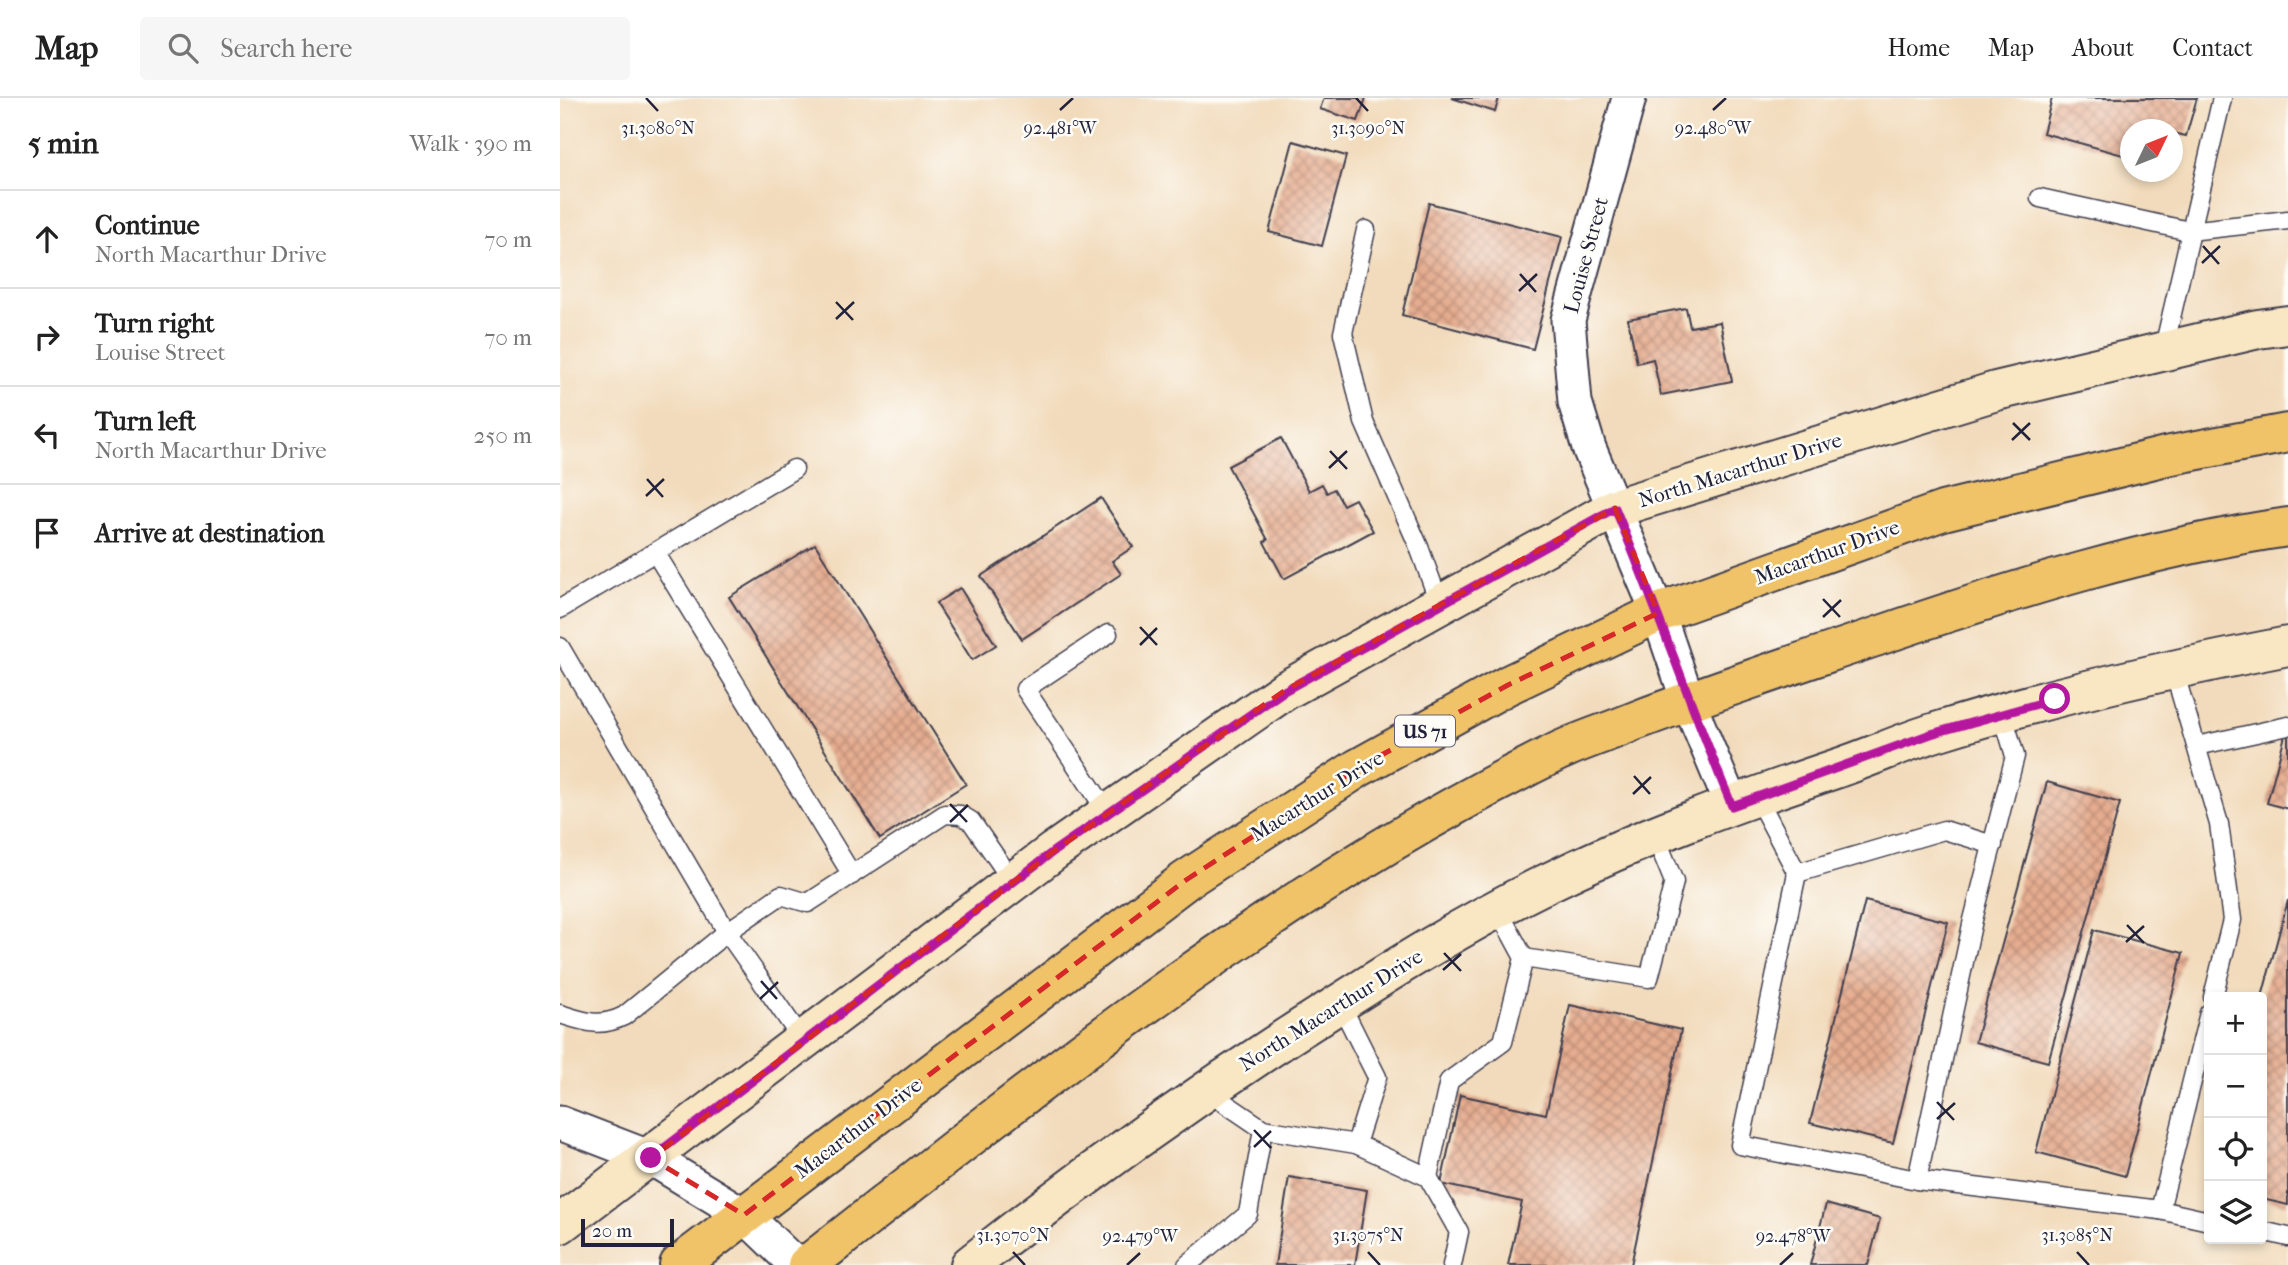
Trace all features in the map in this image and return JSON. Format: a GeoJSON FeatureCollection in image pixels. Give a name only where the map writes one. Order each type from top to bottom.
{"type":"FeatureCollection","features":[{"type":"Feature","properties":{"kind":"highway","name":"Macarthur Drive"},"geometry":{"type":"LineString","coordinates":[[679,1265],[1209,865],[1358,768],[1508,685],[1658,613],[1943,511],[2166,456],[2288,433]]}},
{"type":"Feature","properties":{"kind":"highway"},"geometry":{"type":"LineString","coordinates":[[807,1265],[1023,1095],[1262,925],[1398,837],[1560,750],[1688,701],[1989,598],[2124,561],[2288,527]]}},
{"type":"Feature","properties":{"kind":"street","name":"Louise Street"},"geometry":{"type":"LineString","coordinates":[[1629,98],[1568,320],[1575,402],[1589,448],[1658,613],[1688,701],[1744,800]]}},
{"type":"Feature","properties":{"kind":"street","name":"North Macarthur Drive"},"geometry":{"type":"LineString","coordinates":[[560,1224],[651,1158],[1013,882],[1284,691],[1615,508],[1996,391],[2288,325]]}},
{"type":"Feature","properties":{"kind":"street","name":"North Macarthur Drive"},"geometry":{"type":"LineString","coordinates":[[970,1265],[1204,1089],[1340,1003],[1498,910],[1654,833],[1931,734],[2002,712],[2288,646]]}},
{"type":"Feature","properties":{"kind":"street"},"geometry":{"type":"LineString","coordinates":[[560,1123],[651,1158],[744,1215],[796,1265]]}},
{"type":"Feature","properties":{"kind":"lane"},"geometry":{"type":"LineString","coordinates":[[2163,352],[2222,98]]}},
{"type":"Feature","properties":{"kind":"lane"},"geometry":{"type":"LineString","coordinates":[[2040,198],[2189,231],[2288,220]]}},
{"type":"Feature","properties":{"kind":"lane"},"geometry":{"type":"LineString","coordinates":[[1366,230],[1343,333],[1364,422],[1419,547],[1440,605]]}},
{"type":"Feature","properties":{"kind":"lane"},"geometry":{"type":"LineString","coordinates":[[560,609],[794,469]]}},
{"type":"Feature","properties":{"kind":"lane"},"geometry":{"type":"LineString","coordinates":[[655,552],[852,875]]}},
{"type":"Feature","properties":{"kind":"lane"},"geometry":{"type":"LineString","coordinates":[[1108,634],[1025,688],[1108,813]]}},
{"type":"Feature","properties":{"kind":"lane"},"geometry":{"type":"LineString","coordinates":[[560,647],[567,675],[727,932],[804,1042]]}},
{"type":"Feature","properties":{"kind":"lane"},"geometry":{"type":"LineString","coordinates":[[2174,671],[2219,824],[2232,920],[2214,992]]}},
{"type":"Feature","properties":{"kind":"lane"},"geometry":{"type":"LineString","coordinates":[[1916,1180],[2015,756],[2002,712]]}},
{"type":"Feature","properties":{"kind":"lane"},"geometry":{"type":"LineString","coordinates":[[2197,746],[2288,726]]}},
{"type":"Feature","properties":{"kind":"lane"},"geometry":{"type":"LineString","coordinates":[[1744,800],[1797,873],[1740,1145],[1916,1180],[2160,1210],[2204,1219]]}},
{"type":"Feature","properties":{"kind":"lane"},"geometry":{"type":"LineString","coordinates":[[560,1014],[594,1025],[608,1024],[625,1016],[727,932],[782,895],[808,903],[946,814],[961,815],[971,821],[1013,882]]}},
{"type":"Feature","properties":{"kind":"lane"},"geometry":{"type":"LineString","coordinates":[[1797,873],[1944,830],[1993,845]]}},
{"type":"Feature","properties":{"kind":"lane"},"geometry":{"type":"LineString","coordinates":[[1524,958],[1649,978],[1674,882],[1654,833]]}},
{"type":"Feature","properties":{"kind":"lane"},"geometry":{"type":"LineString","coordinates":[[1428,1177],[1449,1081],[1503,1042],[1524,958],[1498,910]]}},
{"type":"Feature","properties":{"kind":"lane"},"geometry":{"type":"LineString","coordinates":[[1340,1003],[1377,1077],[1356,1144]]}},
{"type":"Feature","properties":{"kind":"lane"},"geometry":{"type":"LineString","coordinates":[[2160,1210],[2204,1033]]}},
{"type":"Feature","properties":{"kind":"lane"},"geometry":{"type":"LineString","coordinates":[[1204,1089],[1263,1129],[1356,1144],[1428,1177],[1459,1232],[1452,1265]]}},
{"type":"Feature","properties":{"kind":"lane"},"geometry":{"type":"LineString","coordinates":[[1187,1265],[1248,1214],[1263,1129]]}},
{"type":"Feature","properties":{"kind":"lane"},"geometry":{"type":"LineString","coordinates":[[2267,1232],[2288,1237]]}},
{"type":"Feature","properties":{"kind":"highlighted area"},"geometry":{"type":"Polygon","coordinates":[[[1615,508],[1658,613],[1508,685],[1358,768],[1186,880],[744,1215],[651,1158],[1054,851],[1284,691],[1615,508]]]}},
{"type":"Feature","properties":{"kind":"building"},"geometry":{"type":"Polygon","coordinates":[[[1324,98],[1366,98],[1358,121],[1320,109],[1324,98]]]}},
{"type":"Feature","properties":{"kind":"building"},"geometry":{"type":"Polygon","coordinates":[[[1452,98],[1499,98],[1495,112],[1452,98]]]}},
{"type":"Feature","properties":{"kind":"building"},"geometry":{"type":"Polygon","coordinates":[[[2052,98],[2197,98],[2186,136],[2183,135],[2183,119],[2120,119],[2120,154],[2043,133],[2052,98]]]}},
{"type":"Feature","properties":{"kind":"building"},"geometry":{"type":"Polygon","coordinates":[[[1293,141],[1346,156],[1322,246],[1269,232],[1293,141]]]}},
{"type":"Feature","properties":{"kind":"building"},"geometry":{"type":"Polygon","coordinates":[[[1429,203],[1562,237],[1533,349],[1402,315],[1429,203]]]}},
{"type":"Feature","properties":{"kind":"building"},"geometry":{"type":"Polygon","coordinates":[[[1686,308],[1690,327],[1720,322],[1732,381],[1661,395],[1653,359],[1637,363],[1628,319],[1686,308]]]}},
{"type":"Feature","properties":{"kind":"building"},"geometry":{"type":"Polygon","coordinates":[[[1281,438],[1309,491],[1322,484],[1327,493],[1334,489],[1343,505],[1355,499],[1373,531],[1284,579],[1264,542],[1268,540],[1228,466],[1281,438]]]}},
{"type":"Feature","properties":{"kind":"building"},"geometry":{"type":"Polygon","coordinates":[[[1101,498],[1133,547],[1112,561],[1121,574],[1022,639],[981,576],[1101,498]]]}},
{"type":"Feature","properties":{"kind":"building"},"geometry":{"type":"Polygon","coordinates":[[[815,544],[966,784],[880,839],[729,597],[815,544]]]}},
{"type":"Feature","properties":{"kind":"building"},"geometry":{"type":"Polygon","coordinates":[[[960,588],[996,645],[972,660],[936,603],[960,588]]]}},
{"type":"Feature","properties":{"kind":"building"},"geometry":{"type":"Polygon","coordinates":[[[2288,728],[2288,809],[2267,803],[2288,728]]]}},
{"type":"Feature","properties":{"kind":"building"},"geometry":{"type":"Polygon","coordinates":[[[2047,782],[2120,803],[2048,1062],[1975,1042],[2047,782]]]}},
{"type":"Feature","properties":{"kind":"building"},"geometry":{"type":"Polygon","coordinates":[[[2288,900],[2288,1205],[2267,1200],[2267,992],[2263,992],[2288,900]]]}},
{"type":"Feature","properties":{"kind":"building"},"geometry":{"type":"Polygon","coordinates":[[[1865,901],[1948,922],[1893,1143],[1810,1123],[1865,901]]]}},
{"type":"Feature","properties":{"kind":"building"},"geometry":{"type":"Polygon","coordinates":[[[2094,930],[2183,953],[2125,1176],[2036,1152],[2094,930]]]}},
{"type":"Feature","properties":{"kind":"building"},"geometry":{"type":"Polygon","coordinates":[[[1570,1005],[1681,1030],[1631,1265],[1508,1265],[1522,1202],[1441,1184],[1460,1095],[1546,1114],[1570,1005]]]}},
{"type":"Feature","properties":{"kind":"building"},"geometry":{"type":"Polygon","coordinates":[[[1289,1177],[1367,1190],[1355,1265],[1275,1265],[1289,1177]]]}},
{"type":"Feature","properties":{"kind":"building"},"geometry":{"type":"Polygon","coordinates":[[[1826,1204],[1880,1219],[1868,1265],[1810,1265],[1826,1204]]]}},
{"type":"Feature","properties":{"kind":"route"},"geometry":{"type":"LineString","coordinates":[[651,1158],[1054,851],[1284,691],[1615,508],[1658,613],[1688,701],[1732,806],[1756,795],[1931,734],[2055,699]]}}]}
